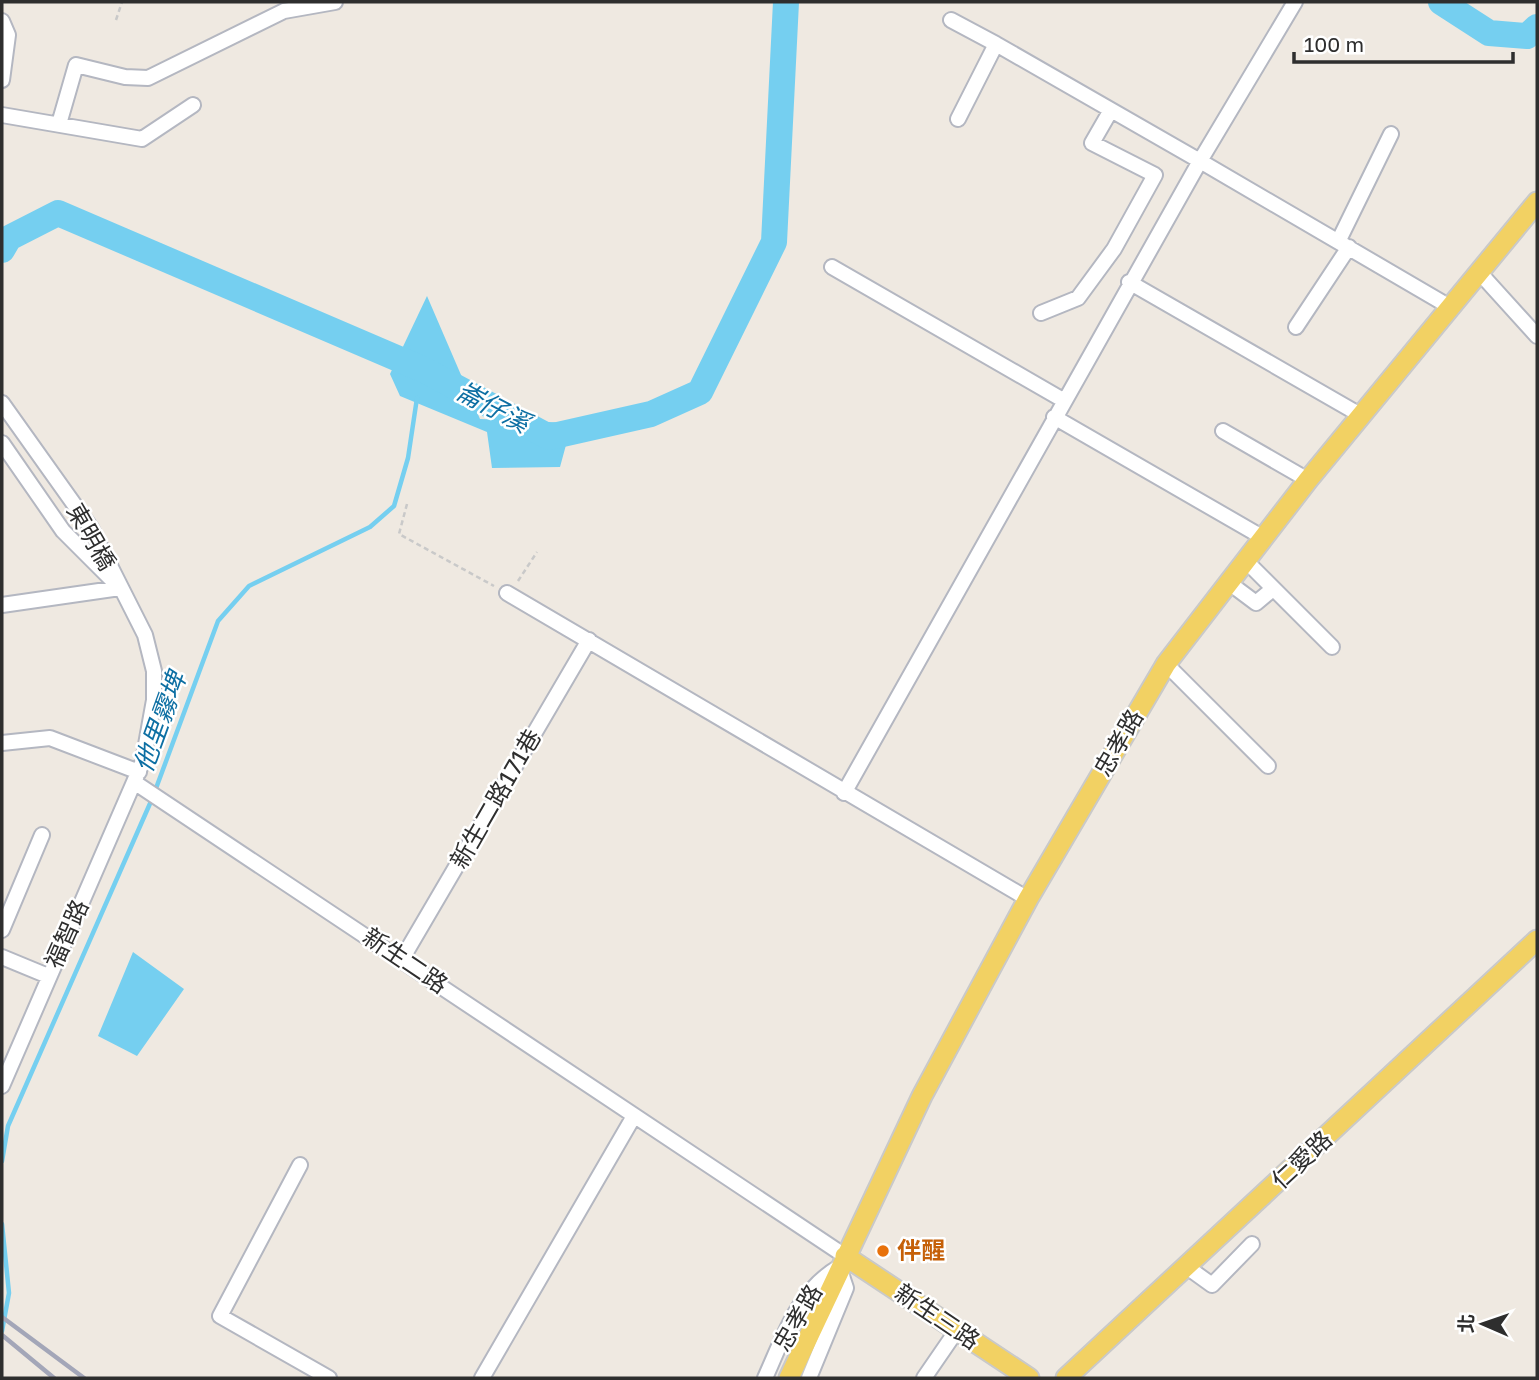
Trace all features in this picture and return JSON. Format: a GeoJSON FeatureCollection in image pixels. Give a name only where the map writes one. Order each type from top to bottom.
{"type":"FeatureCollection","features":[{"type":"Feature","properties":{"kind":"main road","name":"忠孝路"},"geometry":{"type":"LineString","coordinates":[[842,1261],[922,1096],[1028,899],[1166,664],[1262,537],[1537,202]]}},
{"type":"Feature","properties":{"kind":"main road","name":"仁愛路"},"geometry":{"type":"LineString","coordinates":[[1066,1378],[1537,940]]}},
{"type":"Feature","properties":{"kind":"main road","name":"新生三路"},"geometry":{"type":"LineString","coordinates":[[842,1261],[957,1330],[1029,1378]]}},
{"type":"Feature","properties":{"kind":"main road"},"geometry":{"type":"LineString","coordinates":[[789,1378],[842,1261]]}},
{"type":"Feature","properties":{"kind":"street"},"geometry":{"type":"LineString","coordinates":[[59,124],[76,65],[125,77],[148,78],[284,11],[335,2]]}},
{"type":"Feature","properties":{"kind":"street"},"geometry":{"type":"LineString","coordinates":[[844,793],[1129,282],[1295,2]]}},
{"type":"Feature","properties":{"kind":"street"},"geometry":{"type":"LineString","coordinates":[[951,20],[1344,243],[1450,307]]}},
{"type":"Feature","properties":{"kind":"street"},"geometry":{"type":"LineString","coordinates":[[2,21],[8,35],[2,80]]}},
{"type":"Feature","properties":{"kind":"street"},"geometry":{"type":"LineString","coordinates":[[958,119],[996,44]]}},
{"type":"Feature","properties":{"kind":"street"},"geometry":{"type":"LineString","coordinates":[[2,115],[142,139],[193,104]]}},
{"type":"Feature","properties":{"kind":"street"},"geometry":{"type":"LineString","coordinates":[[1041,313],[1078,298],[1114,249],[1155,175],[1092,143],[1111,110]]}},
{"type":"Feature","properties":{"kind":"street"},"geometry":{"type":"LineString","coordinates":[[1296,327],[1344,243],[1391,134]]}},
{"type":"Feature","properties":{"kind":"street"},"geometry":{"type":"LineString","coordinates":[[832,267],[1063,400]]}},
{"type":"Feature","properties":{"kind":"street"},"geometry":{"type":"LineString","coordinates":[[1479,272],[1537,336]]}},
{"type":"Feature","properties":{"kind":"street"},"geometry":{"type":"LineString","coordinates":[[1129,282],[1362,416]]}},
{"type":"Feature","properties":{"kind":"street","name":"東明橋"},"geometry":{"type":"LineString","coordinates":[[2,403],[91,528],[120,587]]}},
{"type":"Feature","properties":{"kind":"street"},"geometry":{"type":"LineString","coordinates":[[1054,417],[1262,537]]}},
{"type":"Feature","properties":{"kind":"street"},"geometry":{"type":"LineString","coordinates":[[1223,431],[1308,480]]}},
{"type":"Feature","properties":{"kind":"street","name":"東明橋"},"geometry":{"type":"LineString","coordinates":[[2,443],[63,531],[120,587]]}},
{"type":"Feature","properties":{"kind":"street"},"geometry":{"type":"LineString","coordinates":[[1245,560],[1332,648]]}},
{"type":"Feature","properties":{"kind":"street"},"geometry":{"type":"LineString","coordinates":[[1228,582],[1256,603],[1268,593]]}},
{"type":"Feature","properties":{"kind":"street"},"geometry":{"type":"LineString","coordinates":[[2,605],[120,587],[145,635],[154,671],[154,700],[136,777]]}},
{"type":"Feature","properties":{"kind":"street"},"geometry":{"type":"LineString","coordinates":[[507,593],[1028,899]]}},
{"type":"Feature","properties":{"kind":"street","name":"新生二路171巷"},"geometry":{"type":"LineString","coordinates":[[402,959],[589,640]]}},
{"type":"Feature","properties":{"kind":"street"},"geometry":{"type":"LineString","coordinates":[[1166,664],[1268,766]]}},
{"type":"Feature","properties":{"kind":"street","name":"新生二路"},"geometry":{"type":"LineString","coordinates":[[2,743],[50,738],[136,777],[842,1261]]}},
{"type":"Feature","properties":{"kind":"street","name":"福智路"},"geometry":{"type":"LineString","coordinates":[[2,1086],[7,1054],[48,976],[136,777]]}},
{"type":"Feature","properties":{"kind":"street"},"geometry":{"type":"LineString","coordinates":[[2,930],[42,835]]}},
{"type":"Feature","properties":{"kind":"street"},"geometry":{"type":"LineString","coordinates":[[2,957],[48,976]]}},
{"type":"Feature","properties":{"kind":"street"},"geometry":{"type":"LineString","coordinates":[[482,1378],[634,1116]]}},
{"type":"Feature","properties":{"kind":"street"},"geometry":{"type":"LineString","coordinates":[[300,1165],[220,1315],[329,1378]]}},
{"type":"Feature","properties":{"kind":"street"},"geometry":{"type":"LineString","coordinates":[[1187,1267],[1212,1285],[1252,1244]]}},
{"type":"Feature","properties":{"kind":"street","name":"忠孝路"},"geometry":{"type":"LineString","coordinates":[[765,1378],[794,1315],[818,1280],[842,1261],[846,1288],[808,1378]]}},
{"type":"Feature","properties":{"kind":"street"},"geometry":{"type":"LineString","coordinates":[[924,1378],[957,1330]]}},
{"type":"Feature","properties":{"kind":"path"},"geometry":{"type":"LineString","coordinates":[[116,20],[122,2]]}},
{"type":"Feature","properties":{"kind":"path"},"geometry":{"type":"LineString","coordinates":[[407,504],[399,534],[507,593],[537,552]]}},
{"type":"Feature","properties":{"kind":"water"},"geometry":{"type":"Polygon","coordinates":[[[427,296],[480,419],[572,423],[560,467],[492,468],[487,432],[400,396],[390,374],[427,296]]]}},
{"type":"Feature","properties":{"kind":"water"},"geometry":{"type":"Polygon","coordinates":[[[133,952],[184,989],[137,1056],[98,1036],[133,952]]]}},
{"type":"Feature","properties":{"kind":"waterway","name":"崙仔溪"},"geometry":{"type":"LineString","coordinates":[[2,250],[9,238],[58,213],[422,369],[549,437],[651,414],[700,392],[774,242],[786,2]]}},
{"type":"Feature","properties":{"kind":"waterway","name":"崙仔溪"},"geometry":{"type":"LineString","coordinates":[[1441,2],[1489,33],[1527,36],[1537,27]]}},
{"type":"Feature","properties":{"kind":"waterway","name":"他里霧埤"},"geometry":{"type":"LineString","coordinates":[[155,791],[218,621],[249,586],[370,527],[394,506],[408,458],[417,398]]}},
{"type":"Feature","properties":{"kind":"waterway","name":"他里霧埤"},"geometry":{"type":"LineString","coordinates":[[2,1161],[8,1126],[152,799]]}},
{"type":"Feature","properties":{"kind":"waterway","name":"他里霧埤"},"geometry":{"type":"LineString","coordinates":[[2,1224],[9,1293],[2,1331]]}},
{"type":"Feature","properties":{"kind":"railway"},"geometry":{"type":"LineString","coordinates":[[2,1317],[84,1378]]}},
{"type":"Feature","properties":{"kind":"railway"},"geometry":{"type":"LineString","coordinates":[[2,1335],[54,1378]]}},
{"type":"Feature","properties":{"kind":"place","name":"伴醒"},"geometry":{"type":"Point","coordinates":[883,1251]}}]}
